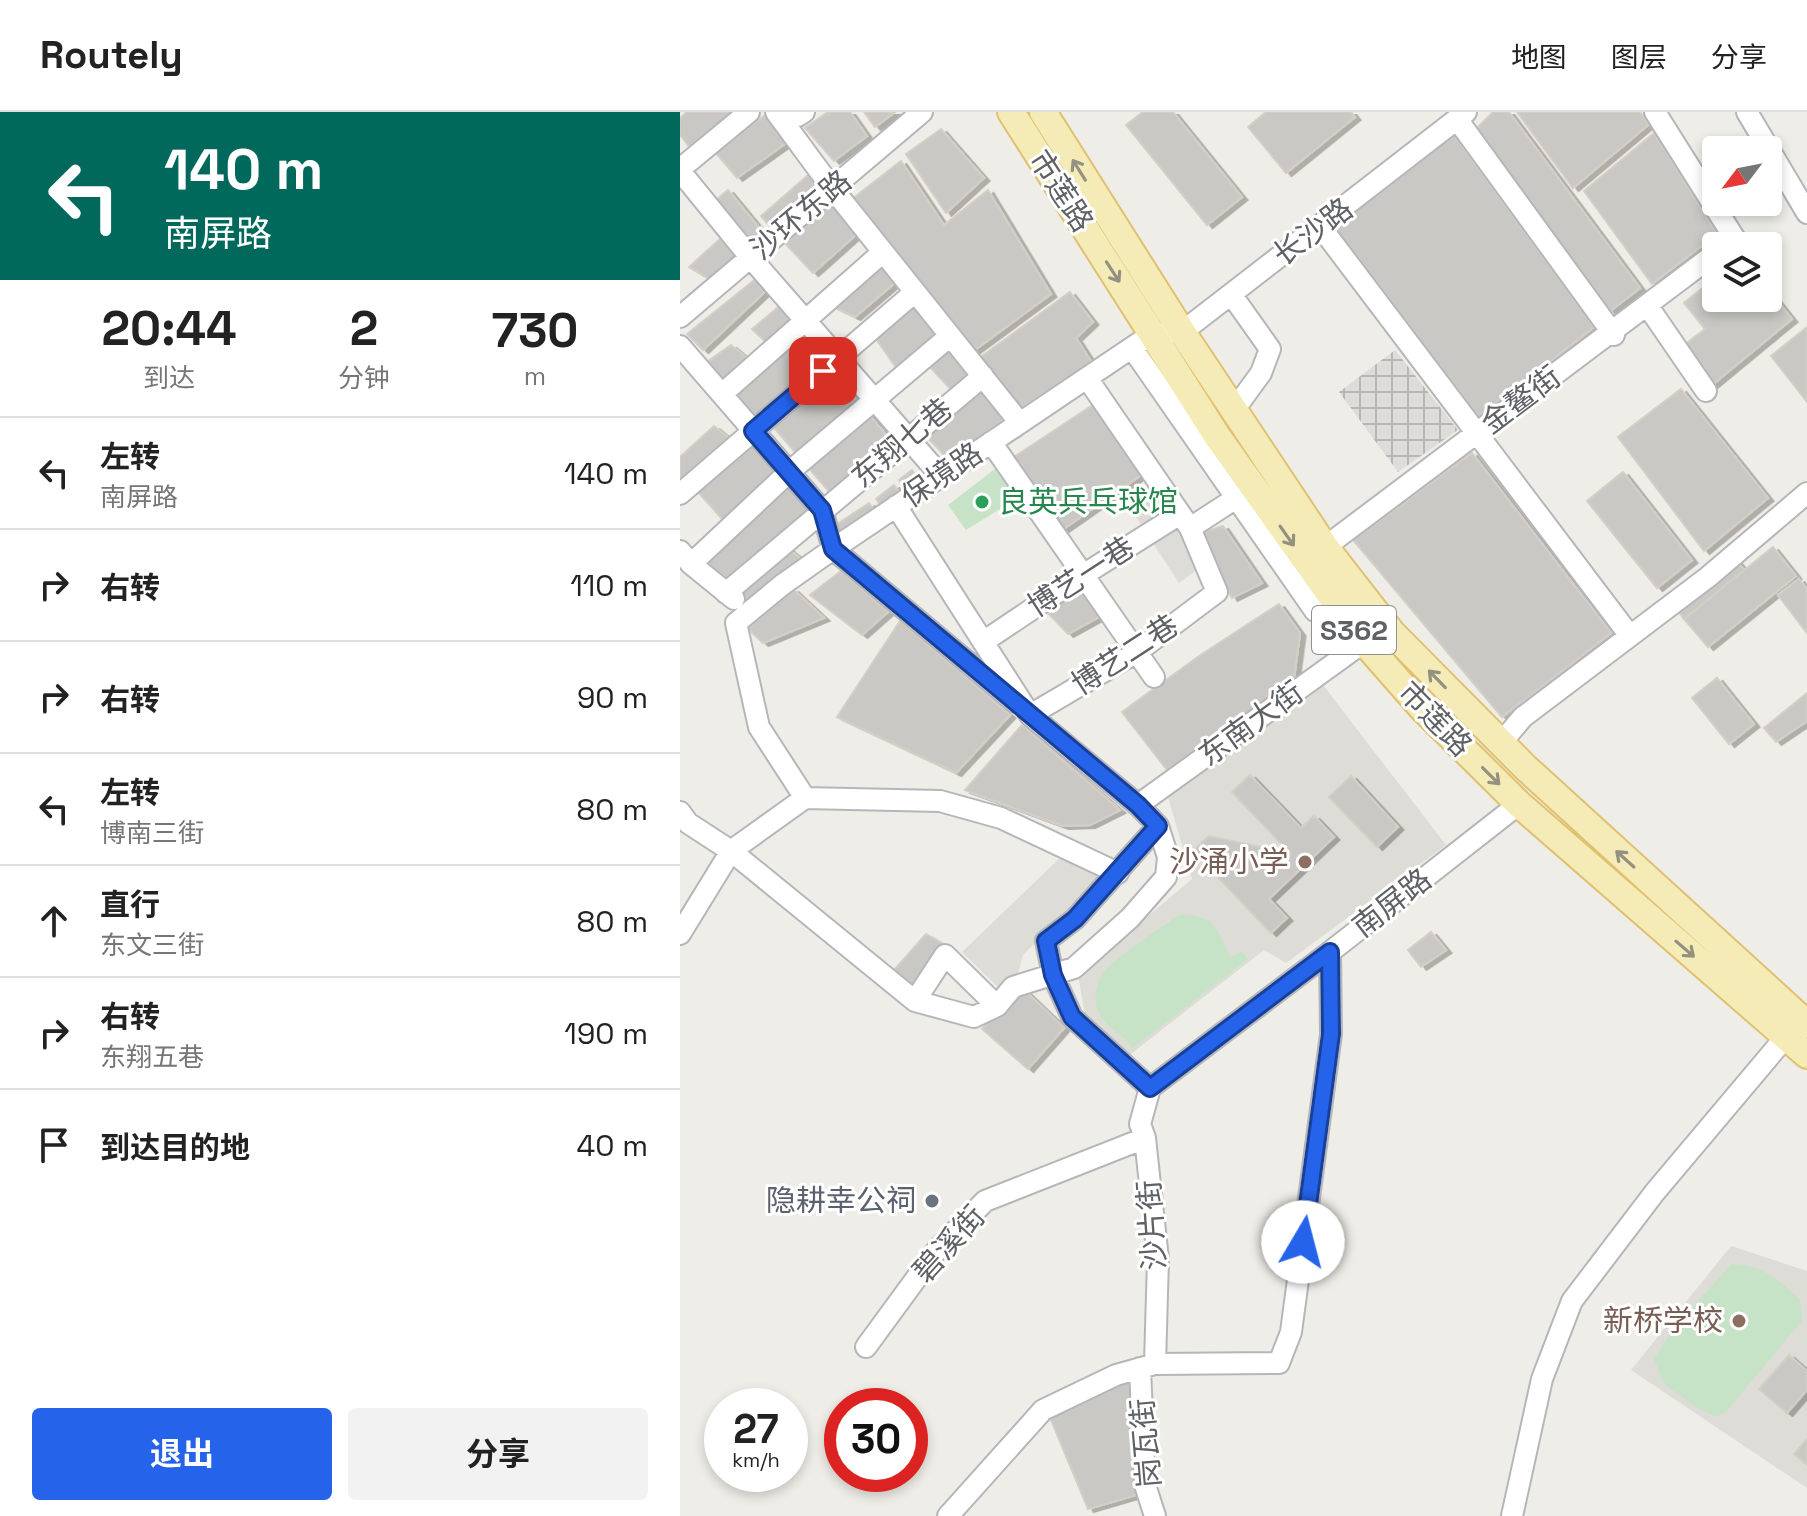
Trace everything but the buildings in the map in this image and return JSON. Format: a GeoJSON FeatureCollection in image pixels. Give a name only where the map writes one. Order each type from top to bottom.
{"type":"FeatureCollection","features":[{"type":"Feature","properties":{"kind":"main road","name":"市莲路"},"geometry":{"type":"LineString","coordinates":[[1011,112],[1142,341],[1217,436],[1364,642],[1422,708],[1519,804],[1798,1027]]}},
{"type":"Feature","properties":{"kind":"main road","name":"市莲路"},"geometry":{"type":"LineString","coordinates":[[1043,112],[1182,332],[1325,547],[1392,633],[1501,743],[1798,1027],[1807,1055]]}},
{"type":"Feature","properties":{"kind":"street"},"geometry":{"type":"LineString","coordinates":[[749,112],[680,170],[750,257],[941,476]]}},
{"type":"Feature","properties":{"kind":"street"},"geometry":{"type":"LineString","coordinates":[[776,112],[832,188],[1020,423]]}},
{"type":"Feature","properties":{"kind":"street","name":"沙环东路"},"geometry":{"type":"LineString","coordinates":[[680,317],[922,112]]}},
{"type":"Feature","properties":{"kind":"street"},"geometry":{"type":"LineString","coordinates":[[1655,112],[1724,232]]}},
{"type":"Feature","properties":{"kind":"street"},"geometry":{"type":"LineString","coordinates":[[1747,112],[1807,213]]}},
{"type":"Feature","properties":{"kind":"street"},"geometry":{"type":"LineString","coordinates":[[1461,116],[1614,335]]}},
{"type":"Feature","properties":{"kind":"street","name":"长沙路"},"geometry":{"type":"LineString","coordinates":[[1182,332],[1461,116]]}},
{"type":"Feature","properties":{"kind":"street"},"geometry":{"type":"LineString","coordinates":[[1320,226],[1630,636]]}},
{"type":"Feature","properties":{"kind":"street"},"geometry":{"type":"LineString","coordinates":[[722,394],[883,252]]}},
{"type":"Feature","properties":{"kind":"street","name":"金鳌街"},"geometry":{"type":"LineString","coordinates":[[1325,547],[1702,264]]}},
{"type":"Feature","properties":{"kind":"street"},"geometry":{"type":"LineString","coordinates":[[680,494],[915,292]]}},
{"type":"Feature","properties":{"kind":"street"},"geometry":{"type":"LineString","coordinates":[[1231,294],[1270,349],[1261,373],[1234,410]]}},
{"type":"Feature","properties":{"kind":"street"},"geometry":{"type":"LineString","coordinates":[[1647,305],[1706,391]]}},
{"type":"Feature","properties":{"kind":"street"},"geometry":{"type":"LineString","coordinates":[[1182,332],[1142,341],[1315,611],[1332,599]]}},
{"type":"Feature","properties":{"kind":"street"},"geometry":{"type":"LineString","coordinates":[[805,798],[759,727],[742,617],[726,593],[686,558],[950,336]]}},
{"type":"Feature","properties":{"kind":"street","name":"保境路"},"geometry":{"type":"LineString","coordinates":[[742,617],[833,549],[1142,341]]}},
{"type":"Feature","properties":{"kind":"street"},"geometry":{"type":"LineString","coordinates":[[680,346],[822,510],[833,549],[1138,805],[1158,826],[1168,857],[1166,877],[1130,918],[1074,968],[1013,987],[997,1006],[974,1017],[915,1001],[731,851],[688,823],[680,812]]}},
{"type":"Feature","properties":{"kind":"street","name":"东翔七巷"},"geometry":{"type":"LineString","coordinates":[[726,593],[983,376]]}},
{"type":"Feature","properties":{"kind":"street"},"geometry":{"type":"LineString","coordinates":[[1087,378],[1185,521]]}},
{"type":"Feature","properties":{"kind":"street"},"geometry":{"type":"LineString","coordinates":[[991,442],[1154,677]]}},
{"type":"Feature","properties":{"kind":"street","name":"博艺一巷"},"geometry":{"type":"LineString","coordinates":[[983,642],[1083,575],[1253,487]]}},
{"type":"Feature","properties":{"kind":"street"},"geometry":{"type":"LineString","coordinates":[[1501,743],[1523,717],[1708,577],[1807,493]]}},
{"type":"Feature","properties":{"kind":"street"},"geometry":{"type":"LineString","coordinates":[[896,506],[1030,715]]}},
{"type":"Feature","properties":{"kind":"street","name":"博艺二巷"},"geometry":{"type":"LineString","coordinates":[[1030,715],[1137,652],[1217,592],[1185,521]]}},
{"type":"Feature","properties":{"kind":"street","name":"东南大街"},"geometry":{"type":"LineString","coordinates":[[1138,805],[1364,642]]}},
{"type":"Feature","properties":{"kind":"street"},"geometry":{"type":"LineString","coordinates":[[680,934],[731,851],[805,798],[940,801],[1001,818],[1118,873]]}},
{"type":"Feature","properties":{"kind":"street","name":"南屏路"},"geometry":{"type":"LineString","coordinates":[[1150,1088],[1519,804]]}},
{"type":"Feature","properties":{"kind":"street"},"geometry":{"type":"LineString","coordinates":[[1150,1088],[1072,1017],[1053,975],[1046,941],[1075,919],[1158,826]]}},
{"type":"Feature","properties":{"kind":"street"},"geometry":{"type":"LineString","coordinates":[[948,1516],[1043,1410],[1116,1375],[1148,1366],[1279,1363],[1291,1332],[1331,1034],[1330,952]]}},
{"type":"Feature","properties":{"kind":"street"},"geometry":{"type":"LineString","coordinates":[[915,1001],[945,955],[997,1006]]}},
{"type":"Feature","properties":{"kind":"street"},"geometry":{"type":"LineString","coordinates":[[1512,1516],[1542,1379],[1572,1301],[1655,1192],[1798,1027]]}},
{"type":"Feature","properties":{"kind":"street","name":"沙片街"},"geometry":{"type":"LineString","coordinates":[[1148,1366],[1158,1259],[1145,1138],[1140,1124],[1150,1088]]}},
{"type":"Feature","properties":{"kind":"street","name":"碧溪街"},"geometry":{"type":"LineString","coordinates":[[866,1347],[937,1250],[985,1201],[1145,1138]]}},
{"type":"Feature","properties":{"kind":"street","name":"岗瓦街"},"geometry":{"type":"LineString","coordinates":[[1148,1366],[1145,1485],[1155,1516]]}},
{"type":"Feature","properties":{"kind":"shaded area"},"geometry":{"type":"Polygon","coordinates":[[[1395,350],[1458,430],[1398,472],[1339,392],[1395,350]]]}},
{"type":"Feature","properties":{"kind":"shaded area"},"geometry":{"type":"Polygon","coordinates":[[[1150,485],[1202,566],[1179,583],[1125,500],[1150,485]]]}},
{"type":"Feature","properties":{"kind":"shaded area","name":"沙涌小学"},"geometry":{"type":"Polygon","coordinates":[[[1323,685],[1446,845],[1286,963],[1264,950],[1127,1057],[1086,1020],[1078,975],[1192,879],[1167,794],[1323,685]]]}},
{"type":"Feature","properties":{"kind":"shaded area"},"geometry":{"type":"Polygon","coordinates":[[[1065,853],[1109,875],[1023,955],[1017,977],[1002,991],[962,952],[1065,853]]]}},
{"type":"Feature","properties":{"kind":"shaded area","name":"新桥学校"},"geometry":{"type":"Polygon","coordinates":[[[1731,1246],[1807,1271],[1807,1488],[1631,1370],[1731,1246]]]}},
{"type":"Feature","properties":{"kind":"green space","name":"良英兵乓球馆"},"geometry":{"type":"Polygon","coordinates":[[[995,469],[1016,499],[966,530],[948,505],[995,469]]]}},
{"type":"Feature","properties":{"kind":"green space"},"geometry":{"type":"Polygon","coordinates":[[[1179,915],[1208,920],[1218,931],[1230,957],[1242,952],[1248,959],[1133,1048],[1099,1013],[1097,987],[1104,972],[1118,959],[1179,915]]]}},
{"type":"Feature","properties":{"kind":"green space"},"geometry":{"type":"Polygon","coordinates":[[[1731,1264],[1761,1270],[1784,1285],[1800,1299],[1802,1321],[1726,1412],[1717,1417],[1697,1408],[1664,1384],[1654,1359],[1671,1332],[1731,1264]]]}},
{"type":"Feature","properties":{"kind":"place","name":"良英兵乓球馆"},"geometry":{"type":"Point","coordinates":[982,502]}},
{"type":"Feature","properties":{"kind":"place","name":"沙涌小学"},"geometry":{"type":"Point","coordinates":[1305,862]}},
{"type":"Feature","properties":{"kind":"place","name":"隐耕幸公祠"},"geometry":{"type":"Point","coordinates":[932,1201]}},
{"type":"Feature","properties":{"kind":"place","name":"新桥学校"},"geometry":{"type":"Point","coordinates":[1739,1321]}},
{"type":"Feature","properties":{"kind":"route"},"geometry":{"type":"LineString","coordinates":[[823,371],[753,431],[822,510],[833,549],[1138,805],[1158,826],[1075,919],[1046,941],[1053,975],[1072,1017],[1150,1088],[1330,952],[1331,1034],[1303,1242]]}}]}
